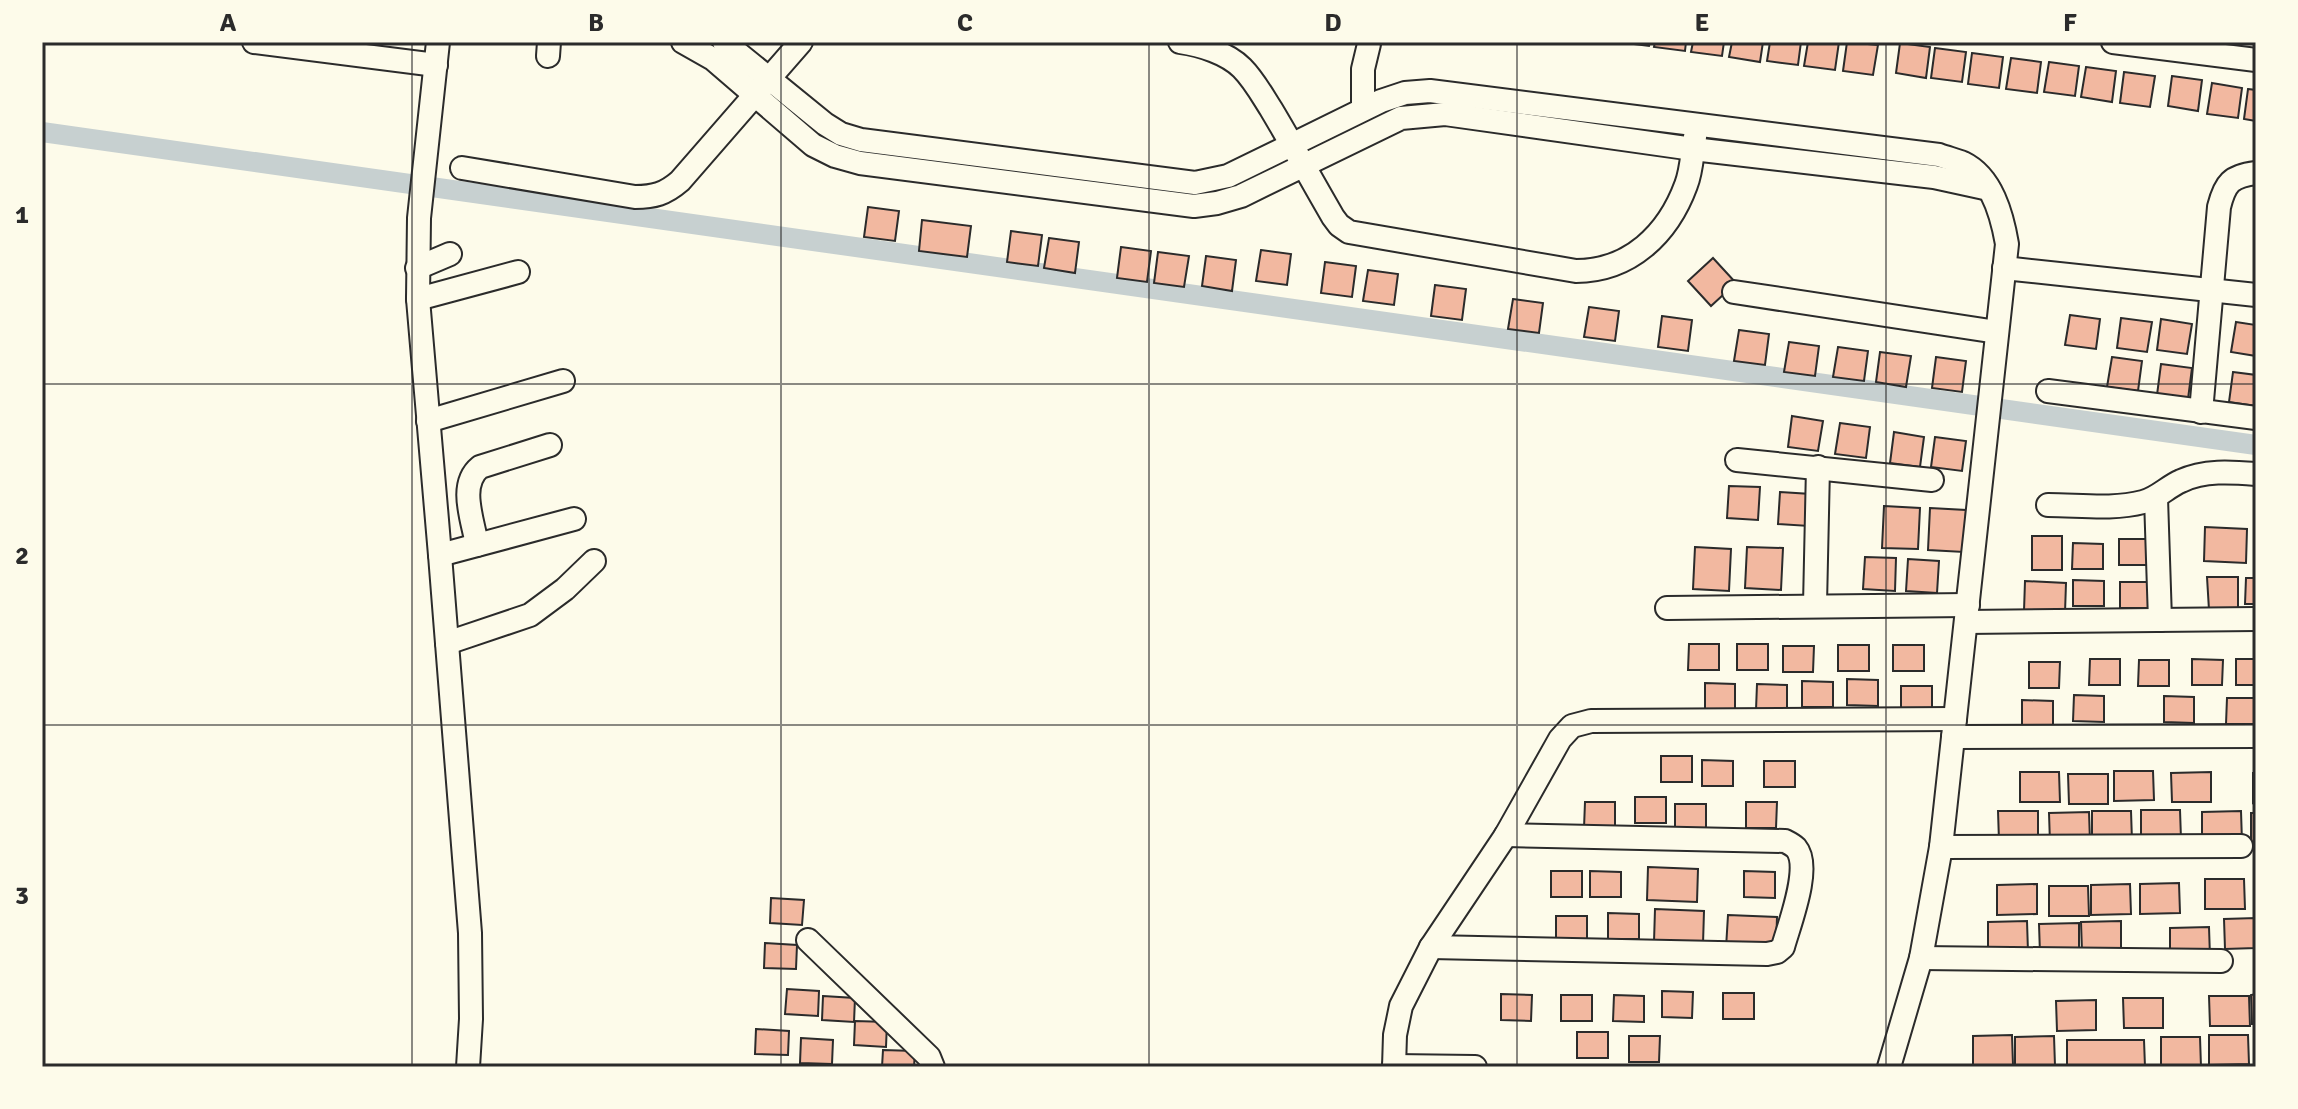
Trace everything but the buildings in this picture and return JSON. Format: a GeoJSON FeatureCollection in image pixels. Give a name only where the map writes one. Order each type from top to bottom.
{"type":"FeatureCollection","features":[{"type":"Feature","properties":{"kind":"street"},"geometry":{"type":"LineString","coordinates":[[254,42],[436,65]]}},
{"type":"Feature","properties":{"kind":"street"},"geometry":{"type":"LineString","coordinates":[[438,42],[419,218],[417,268],[470,933],[468,1067]]}},
{"type":"Feature","properties":{"kind":"street"},"geometry":{"type":"LineString","coordinates":[[683,42],[841,134],[861,140],[1195,183],[1228,176],[1363,109],[1405,93],[1430,91],[1939,155],[1966,164],[1979,175],[2003,216],[2007,244],[1941,847],[1921,958],[1889,1067]]}},
{"type":"Feature","properties":{"kind":"street"},"geometry":{"type":"LineString","coordinates":[[724,42],[813,145],[835,156],[860,163],[1194,206],[1241,196],[1401,118],[1445,114],[1693,149],[1934,177],[1989,189]]}},
{"type":"Feature","properties":{"kind":"street"},"geometry":{"type":"LineString","coordinates":[[462,168],[635,197],[667,193],[801,42]]}},
{"type":"Feature","properties":{"kind":"street"},"geometry":{"type":"LineString","coordinates":[[1180,42],[1217,53],[1240,66],[1254,81],[1333,217],[1349,232],[1576,271],[1596,271],[1622,261],[1643,248],[1661,230],[1687,183],[1697,124]]}},
{"type":"Feature","properties":{"kind":"street"},"geometry":{"type":"LineString","coordinates":[[2113,42],[2256,60]]}},
{"type":"Feature","properties":{"kind":"street"},"geometry":{"type":"LineString","coordinates":[[1363,109],[1363,69],[1369,44]]}},
{"type":"Feature","properties":{"kind":"street"},"geometry":{"type":"LineString","coordinates":[[2201,412],[2219,207],[2224,188],[2239,175],[2256,173]]}},
{"type":"Feature","properties":{"kind":"street"},"geometry":{"type":"LineString","coordinates":[[417,268],[450,254]]}},
{"type":"Feature","properties":{"kind":"street"},"geometry":{"type":"LineString","coordinates":[[2004,268],[2256,295]]}},
{"type":"Feature","properties":{"kind":"street"},"geometry":{"type":"LineString","coordinates":[[418,299],[518,272]]}},
{"type":"Feature","properties":{"kind":"street"},"geometry":{"type":"LineString","coordinates":[[1734,292],[1997,332]]}},
{"type":"Feature","properties":{"kind":"street"},"geometry":{"type":"LineString","coordinates":[[428,421],[563,381]]}},
{"type":"Feature","properties":{"kind":"street"},"geometry":{"type":"LineString","coordinates":[[2048,391],[2256,418]]}},
{"type":"Feature","properties":{"kind":"street"},"geometry":{"type":"LineString","coordinates":[[477,545],[468,494],[468,483],[473,473],[480,467],[550,445]]}},
{"type":"Feature","properties":{"kind":"street"},"geometry":{"type":"LineString","coordinates":[[1737,460],[1932,480]]}},
{"type":"Feature","properties":{"kind":"street"},"geometry":{"type":"LineString","coordinates":[[1815,605],[1818,467]]}},
{"type":"Feature","properties":{"kind":"street"},"geometry":{"type":"LineString","coordinates":[[2048,505],[2118,506],[2156,498],[2180,481],[2205,474],[2256,474]]}},
{"type":"Feature","properties":{"kind":"street"},"geometry":{"type":"LineString","coordinates":[[2156,498],[2160,620]]}},
{"type":"Feature","properties":{"kind":"street"},"geometry":{"type":"LineString","coordinates":[[440,555],[574,519]]}},
{"type":"Feature","properties":{"kind":"street"},"geometry":{"type":"LineString","coordinates":[[447,643],[530,615],[565,589],[594,561]]}},
{"type":"Feature","properties":{"kind":"street"},"geometry":{"type":"LineString","coordinates":[[1667,608],[1815,605],[2160,620],[2256,619]]}},
{"type":"Feature","properties":{"kind":"street"},"geometry":{"type":"LineString","coordinates":[[1475,1067],[1394,1066],[1395,1035],[1401,1006],[1431,947],[1506,835],[1560,739],[1572,726],[1581,722],[2256,736]]}},
{"type":"Feature","properties":{"kind":"street"},"geometry":{"type":"LineString","coordinates":[[1431,947],[1767,954],[1783,947],[1802,868],[1795,846],[1785,841],[1506,835]]}},
{"type":"Feature","properties":{"kind":"street"},"geometry":{"type":"LineString","coordinates":[[1941,847],[2241,846]]}},
{"type":"Feature","properties":{"kind":"street"},"geometry":{"type":"LineString","coordinates":[[808,940],[929,1057],[933,1067]]}},
{"type":"Feature","properties":{"kind":"street"},"geometry":{"type":"LineString","coordinates":[[1921,958],[2221,961]]}},
{"type":"Feature","properties":{"kind":"waterway"},"geometry":{"type":"LineString","coordinates":[[42,132],[2256,445]]}}]}
